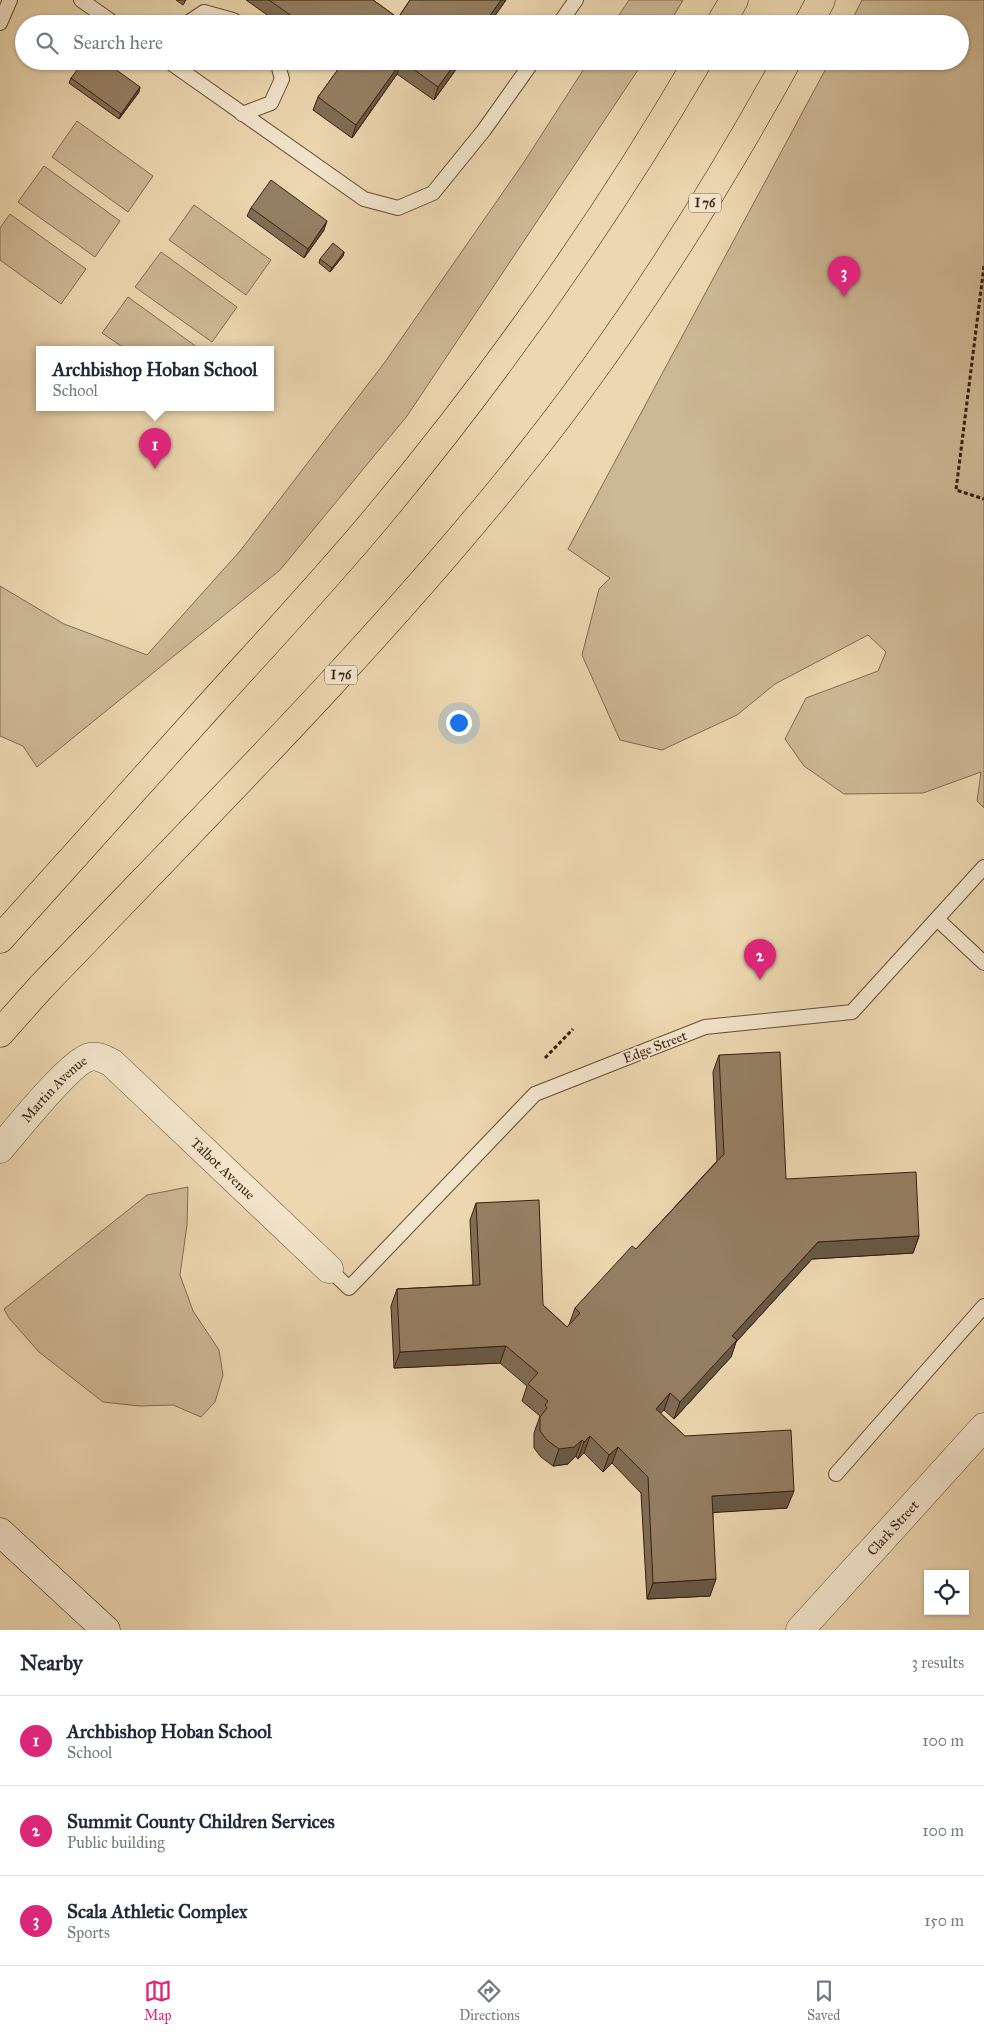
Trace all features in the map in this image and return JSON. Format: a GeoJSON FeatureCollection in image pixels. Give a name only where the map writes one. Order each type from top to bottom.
{"type":"FeatureCollection","features":[{"type":"Feature","properties":{"kind":"highway"},"geometry":{"type":"LineString","coordinates":[[725,15],[734,0]]}},
{"type":"Feature","properties":{"kind":"highway"},"geometry":{"type":"LineString","coordinates":[[813,15],[821,0]]}},
{"type":"Feature","properties":{"kind":"highway"},"geometry":{"type":"LineString","coordinates":[[0,939],[341,558],[461,414],[554,286],[611,202],[692,70]]}},
{"type":"Feature","properties":{"kind":"highway","name":"I 76"},"geometry":{"type":"LineString","coordinates":[[0,1032],[359,655],[516,472],[615,339],[684,237],[746,136],[782,70]]}},
{"type":"Feature","properties":{"kind":"highway"},"geometry":{"type":"LineString","coordinates":[[0,918],[106,821]]}},
{"type":"Feature","properties":{"kind":"highway"},"geometry":{"type":"LineString","coordinates":[[0,1039],[41,987]]}},
{"type":"Feature","properties":{"kind":"street","name":"Martin Avenue"},"geometry":{"type":"LineString","coordinates":[[0,1149],[75,1065],[92,1056]]}},
{"type":"Feature","properties":{"kind":"street","name":"Talbot Avenue"},"geometry":{"type":"LineString","coordinates":[[92,1056],[112,1063],[329,1269]]}},
{"type":"Feature","properties":{"kind":"street","name":"Clark Street"},"geometry":{"type":"LineString","coordinates":[[800,1630],[984,1427]]}},
{"type":"Feature","properties":{"kind":"street"},"geometry":{"type":"LineString","coordinates":[[0,1532],[106,1630]]}},
{"type":"Feature","properties":{"kind":"lane"},"geometry":{"type":"LineString","coordinates":[[0,23],[10,0]]}},
{"type":"Feature","properties":{"kind":"lane"},"geometry":{"type":"LineString","coordinates":[[81,0],[102,15]]}},
{"type":"Feature","properties":{"kind":"lane"},"geometry":{"type":"LineString","coordinates":[[565,15],[576,0]]}},
{"type":"Feature","properties":{"kind":"lane"},"geometry":{"type":"LineString","coordinates":[[200,15],[204,12],[215,15]]}},
{"type":"Feature","properties":{"kind":"lane"},"geometry":{"type":"LineString","coordinates":[[187,70],[242,114],[364,198],[398,208],[433,193],[484,130],[527,70]]}},
{"type":"Feature","properties":{"kind":"lane"},"geometry":{"type":"LineString","coordinates":[[242,114],[271,103],[282,79],[280,70]]}},
{"type":"Feature","properties":{"kind":"lane","name":"Edge Street"},"geometry":{"type":"LineString","coordinates":[[349,1288],[535,1094],[705,1027],[852,1012],[984,867]]}},
{"type":"Feature","properties":{"kind":"lane"},"geometry":{"type":"LineString","coordinates":[[937,918],[984,962]]}},
{"type":"Feature","properties":{"kind":"lane","name":"Talbot Avenue"},"geometry":{"type":"LineString","coordinates":[[329,1269],[349,1288]]}},
{"type":"Feature","properties":{"kind":"lane"},"geometry":{"type":"LineString","coordinates":[[836,1474],[984,1306]]}},
{"type":"Feature","properties":{"kind":"path"},"geometry":{"type":"LineString","coordinates":[[984,266],[956,490],[984,499]]}},
{"type":"Feature","properties":{"kind":"path"},"geometry":{"type":"LineString","coordinates":[[545,1058],[574,1029]]}},
{"type":"Feature","properties":{"kind":"shaded area"},"geometry":{"type":"Polygon","coordinates":[[[629,0],[683,0],[674,15],[619,15],[629,0]]]}},
{"type":"Feature","properties":{"kind":"shaded area"},"geometry":{"type":"Polygon","coordinates":[[[862,0],[984,0],[984,808],[977,801],[981,772],[923,793],[844,794],[804,766],[785,739],[806,698],[878,671],[886,652],[868,635],[775,684],[737,715],[662,750],[620,740],[582,655],[599,589],[610,578],[568,549],[825,70],[969,70],[969,15],[854,15],[862,0]]]}},
{"type":"Feature","properties":{"kind":"shaded area"},"geometry":{"type":"Polygon","coordinates":[[[583,70],[638,70],[407,416],[280,570],[37,767],[23,746],[0,736],[0,586],[64,624],[147,655],[240,551],[385,362],[524,162],[583,70]]]}},
{"type":"Feature","properties":{"kind":"shaded area"},"geometry":{"type":"Polygon","coordinates":[[[77,121],[153,176],[128,212],[52,157],[77,121]]]}},
{"type":"Feature","properties":{"kind":"shaded area"},"geometry":{"type":"Polygon","coordinates":[[[44,166],[120,221],[95,257],[18,202],[44,166]]]}},
{"type":"Feature","properties":{"kind":"shaded area"},"geometry":{"type":"Polygon","coordinates":[[[194,205],[271,260],[246,295],[169,240],[194,205]]]}},
{"type":"Feature","properties":{"kind":"shaded area"},"geometry":{"type":"Polygon","coordinates":[[[10,214],[86,269],[61,304],[0,260],[0,228],[10,214]]]}},
{"type":"Feature","properties":{"kind":"shaded area"},"geometry":{"type":"Polygon","coordinates":[[[161,252],[237,307],[212,342],[135,287],[161,252]]]}},
{"type":"Feature","properties":{"kind":"shaded area"},"geometry":{"type":"Polygon","coordinates":[[[128,297],[195,346],[121,346],[102,333],[128,297]]]}},
{"type":"Feature","properties":{"kind":"shaded area"},"geometry":{"type":"Polygon","coordinates":[[[188,1187],[187,1225],[180,1275],[193,1311],[219,1350],[223,1375],[215,1402],[201,1417],[173,1405],[140,1406],[103,1402],[39,1352],[9,1318],[4,1309],[147,1195],[188,1187]]]}},
{"type":"Feature","properties":{"kind":"building"},"geometry":{"type":"Polygon","coordinates":[[[269,0],[373,0],[394,15],[290,15],[269,0]]]}},
{"type":"Feature","properties":{"kind":"building"},"geometry":{"type":"Polygon","coordinates":[[[410,0],[501,0],[490,15],[400,15],[410,0]]]}},
{"type":"Feature","properties":{"kind":"building"},"geometry":{"type":"Polygon","coordinates":[[[77,70],[116,70],[140,87],[121,114],[71,78],[77,70]]]}},
{"type":"Feature","properties":{"kind":"building"},"geometry":{"type":"Polygon","coordinates":[[[338,70],[396,70],[356,125],[318,97],[338,70]]]}},
{"type":"Feature","properties":{"kind":"building"},"geometry":{"type":"Polygon","coordinates":[[[414,70],[450,70],[438,87],[414,70]]]}},
{"type":"Feature","properties":{"kind":"building"},"geometry":{"type":"Polygon","coordinates":[[[271,180],[327,221],[308,249],[251,208],[271,180]]]}},
{"type":"Feature","properties":{"kind":"building"},"geometry":{"type":"Polygon","coordinates":[[[333,243],[344,252],[332,268],[320,259],[333,243]]]}},
{"type":"Feature","properties":{"kind":"building"},"geometry":{"type":"Polygon","coordinates":[[[780,1052],[786,1179],[916,1172],[919,1236],[818,1242],[732,1336],[737,1340],[680,1402],[670,1393],[656,1409],[685,1436],[791,1430],[794,1491],[712,1496],[716,1579],[653,1583],[648,1477],[618,1447],[609,1455],[590,1436],[584,1442],[582,1440],[574,1447],[559,1449],[547,1440],[540,1431],[540,1417],[547,1408],[545,1405],[548,1401],[528,1384],[538,1373],[506,1346],[400,1352],[397,1289],[480,1285],[476,1203],[539,1200],[543,1305],[567,1327],[580,1313],[575,1308],[632,1246],[636,1249],[724,1154],[719,1055],[780,1052]]]}},
{"type":"Feature","properties":{"kind":"place","name":"Scala Athletic Complex"},"geometry":{"type":"Point","coordinates":[844,297]}},
{"type":"Feature","properties":{"kind":"place","name":"Archbishop Hoban School"},"geometry":{"type":"Point","coordinates":[155,469]}},
{"type":"Feature","properties":{"kind":"place","name":"Summit County Children Services"},"geometry":{"type":"Point","coordinates":[760,980]}}]}
